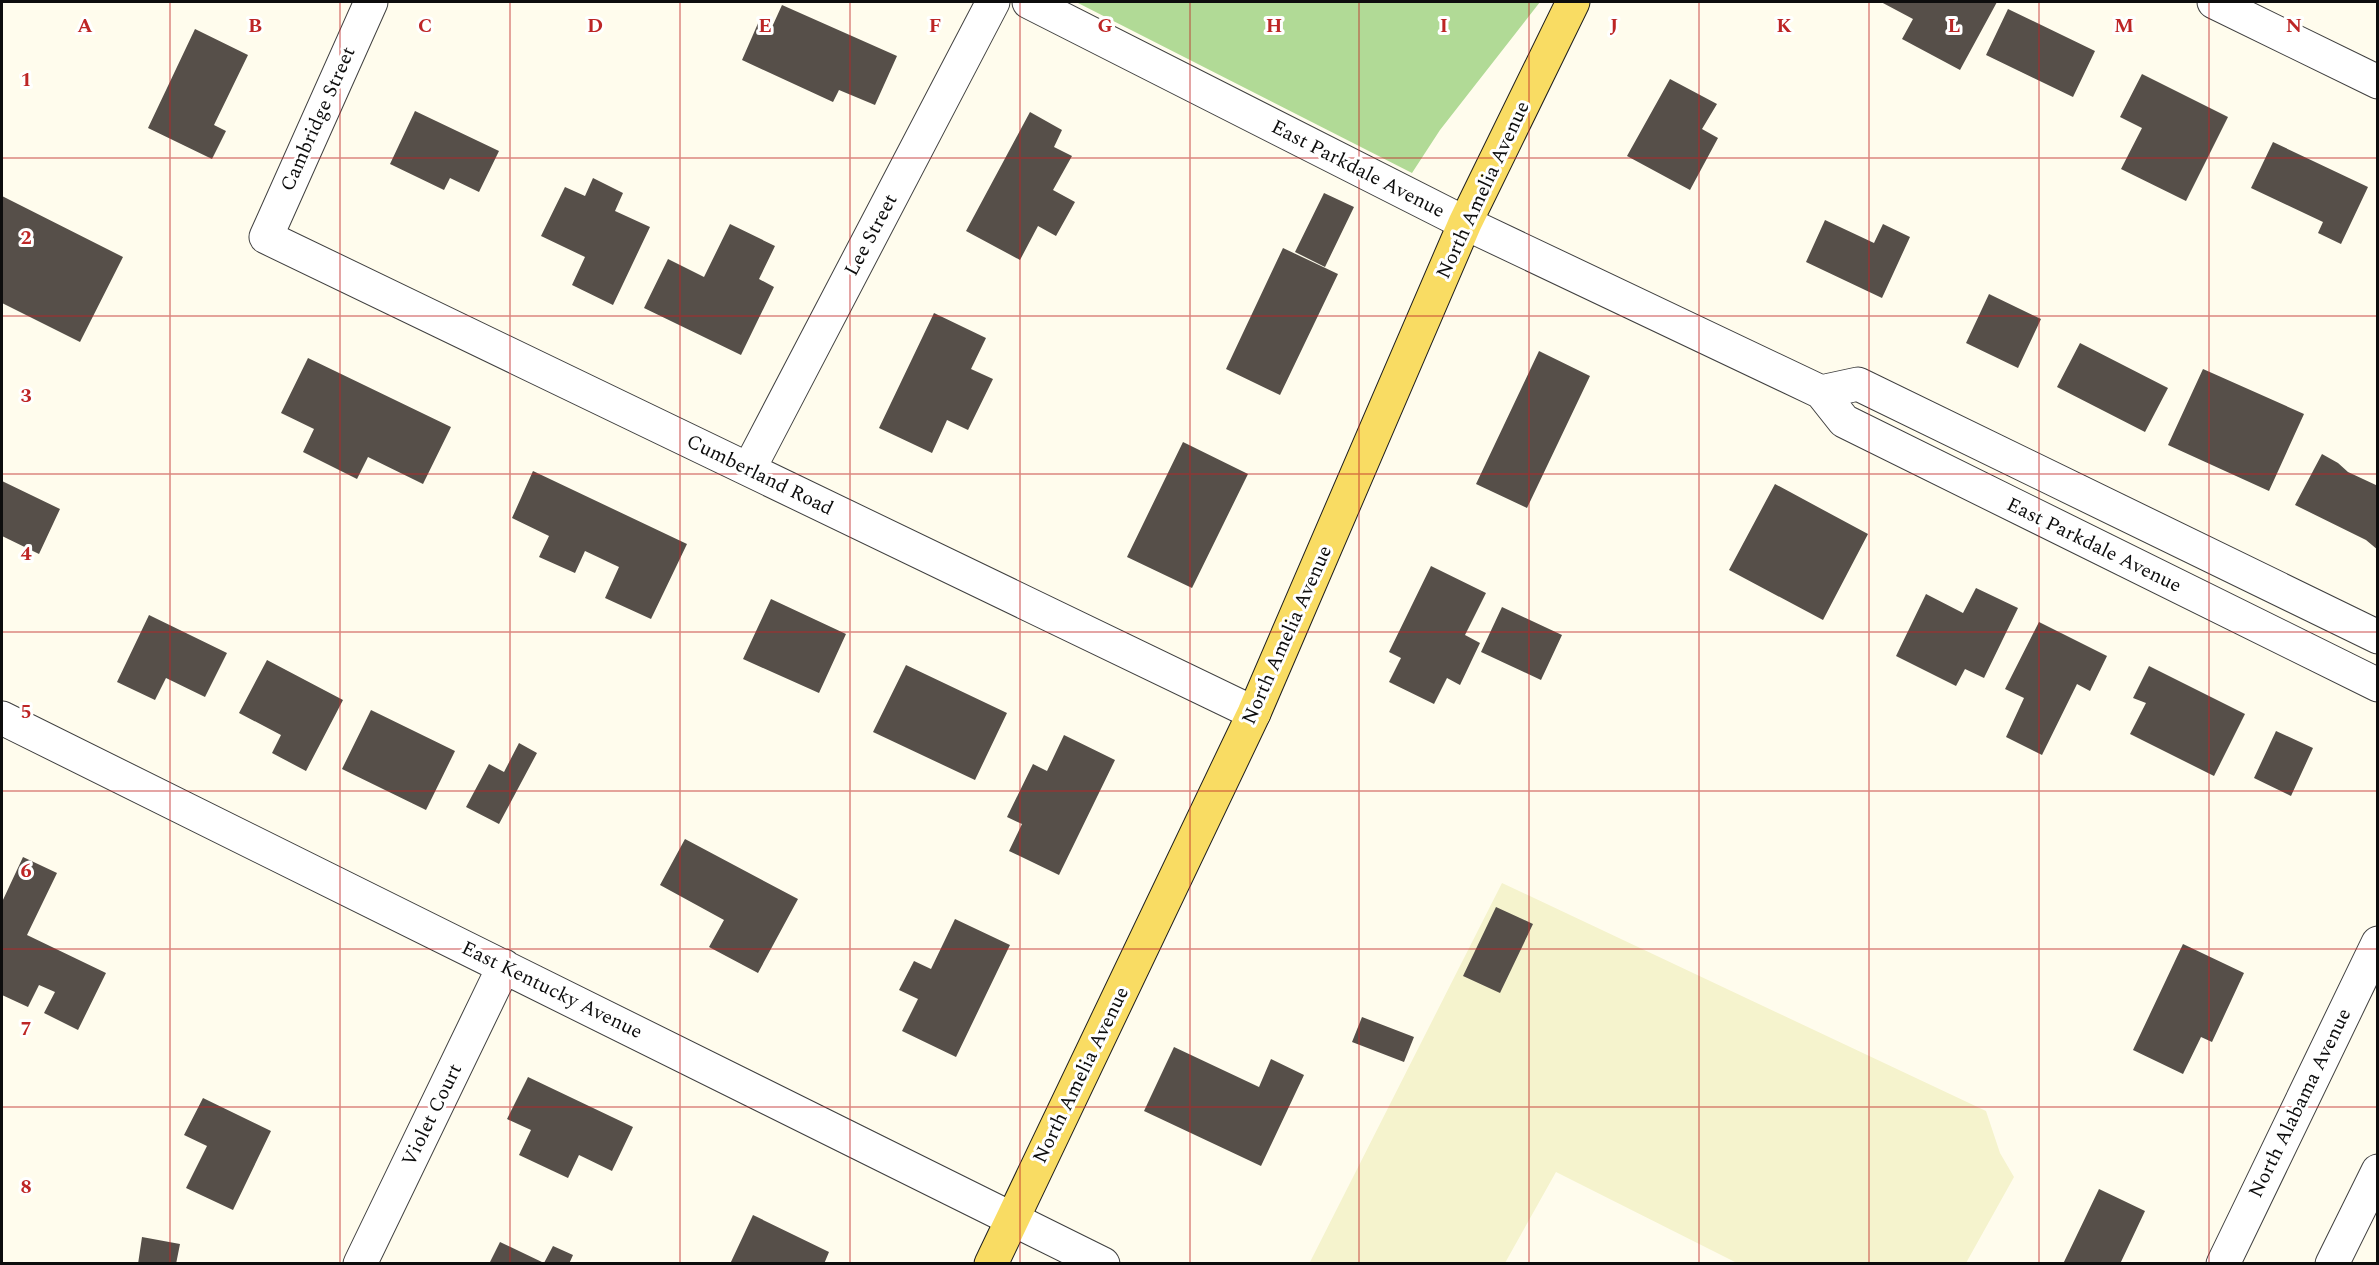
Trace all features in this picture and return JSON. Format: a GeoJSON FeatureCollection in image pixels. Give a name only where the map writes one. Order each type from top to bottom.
{"type":"FeatureCollection","features":[{"type":"Feature","properties":{"kind":"main road","name":"North Amelia Avenue"},"geometry":{"type":"LineString","coordinates":[[991,1263],[1254,713],[1465,223],[1573,2]]}},
{"type":"Feature","properties":{"kind":"street","name":"Cambridge Street"},"geometry":{"type":"LineString","coordinates":[[266,237],[371,2]]}},
{"type":"Feature","properties":{"kind":"street","name":"Lee Street"},"geometry":{"type":"LineString","coordinates":[[749,469],[993,2]]}},
{"type":"Feature","properties":{"kind":"street","name":"East Parkdale Avenue"},"geometry":{"type":"LineString","coordinates":[[1029,2],[1465,223],[1821,392],[1844,421],[2378,685]]}},
{"type":"Feature","properties":{"kind":"street"},"geometry":{"type":"LineString","coordinates":[[2214,2],[2378,81]]}},
{"type":"Feature","properties":{"kind":"street","name":"Cumberland Road"},"geometry":{"type":"LineString","coordinates":[[266,237],[1254,713]]}},
{"type":"Feature","properties":{"kind":"street"},"geometry":{"type":"LineString","coordinates":[[1821,392],[1858,384],[2378,637]]}},
{"type":"Feature","properties":{"kind":"street","name":"East Kentucky Avenue"},"geometry":{"type":"LineString","coordinates":[[2,718],[1102,1263]]}},
{"type":"Feature","properties":{"kind":"street","name":"North Alabama Avenue"},"geometry":{"type":"LineString","coordinates":[[2223,1263],[2377,944]]}},
{"type":"Feature","properties":{"kind":"street","name":"Violet Court"},"geometry":{"type":"LineString","coordinates":[[360,1263],[504,966]]}},
{"type":"Feature","properties":{"kind":"street"},"geometry":{"type":"LineString","coordinates":[[2332,1263],[2378,1171]]}},
{"type":"Feature","properties":{"kind":"shaded area"},"geometry":{"type":"Polygon","coordinates":[[[1502,883],[1986,1111],[2000,1153],[2014,1177],[1966,1263],[1737,1263],[1556,1172],[1505,1263],[1309,1264],[1502,883]]]}},
{"type":"Feature","properties":{"kind":"green space"},"geometry":{"type":"Polygon","coordinates":[[[1076,2],[1540,2],[1440,130],[1412,173],[1076,2]]]}},
{"type":"Feature","properties":{"kind":"building"},"geometry":{"type":"Polygon","coordinates":[[[1881,2],[1997,2],[1960,70],[1902,39],[1913,19],[1881,2]]]}},
{"type":"Feature","properties":{"kind":"building"},"geometry":{"type":"Polygon","coordinates":[[[782,5],[897,56],[875,105],[839,90],[833,102],[742,60],[759,21],[772,27],[782,5]]]}},
{"type":"Feature","properties":{"kind":"building"},"geometry":{"type":"Polygon","coordinates":[[[2008,9],[2095,51],[2073,97],[1986,55],[2008,9]]]}},
{"type":"Feature","properties":{"kind":"building"},"geometry":{"type":"Polygon","coordinates":[[[195,29],[248,55],[214,125],[226,131],[212,159],[148,128],[195,29]]]}},
{"type":"Feature","properties":{"kind":"building"},"geometry":{"type":"Polygon","coordinates":[[[2142,74],[2228,117],[2186,201],[2121,169],[2142,128],[2120,117],[2142,74]]]}},
{"type":"Feature","properties":{"kind":"building"},"geometry":{"type":"Polygon","coordinates":[[[1670,79],[1717,104],[1702,129],[1718,138],[1690,190],[1627,156],[1670,79]]]}},
{"type":"Feature","properties":{"kind":"building"},"geometry":{"type":"Polygon","coordinates":[[[415,111],[499,151],[479,192],[450,178],[444,190],[390,164],[415,111]]]}},
{"type":"Feature","properties":{"kind":"building"},"geometry":{"type":"Polygon","coordinates":[[[1030,112],[1062,130],[1054,147],[1072,156],[1053,190],[1075,202],[1056,236],[1038,226],[1020,260],[966,231],[1030,112]]]}},
{"type":"Feature","properties":{"kind":"building"},"geometry":{"type":"Polygon","coordinates":[[[2273,142],[2368,187],[2341,244],[2318,233],[2323,222],[2251,188],[2273,142]]]}},
{"type":"Feature","properties":{"kind":"building"},"geometry":{"type":"Polygon","coordinates":[[[593,178],[623,193],[615,211],[650,227],[613,305],[572,285],[585,257],[541,236],[565,187],[585,196],[593,178]]]}},
{"type":"Feature","properties":{"kind":"building"},"geometry":{"type":"Polygon","coordinates":[[[1324,193],[1354,207],[1325,267],[1295,252],[1324,193]]]}},
{"type":"Feature","properties":{"kind":"building"},"geometry":{"type":"Polygon","coordinates":[[[2,196],[123,257],[80,342],[2,303],[2,196]]]}},
{"type":"Feature","properties":{"kind":"building"},"geometry":{"type":"Polygon","coordinates":[[[1825,220],[1874,243],[1883,224],[1910,237],[1882,298],[1806,262],[1825,220]]]}},
{"type":"Feature","properties":{"kind":"building"},"geometry":{"type":"Polygon","coordinates":[[[730,224],[775,246],[759,279],[774,287],[741,355],[644,308],[668,259],[704,277],[730,224]]]}},
{"type":"Feature","properties":{"kind":"building"},"geometry":{"type":"Polygon","coordinates":[[[1283,248],[1338,274],[1280,395],[1226,369],[1283,248]]]}},
{"type":"Feature","properties":{"kind":"building"},"geometry":{"type":"Polygon","coordinates":[[[1989,294],[2041,319],[2018,368],[1966,343],[1989,294]]]}},
{"type":"Feature","properties":{"kind":"building"},"geometry":{"type":"Polygon","coordinates":[[[934,313],[986,338],[971,369],[993,379],[968,430],[947,420],[932,453],[879,428],[934,313]]]}},
{"type":"Feature","properties":{"kind":"building"},"geometry":{"type":"Polygon","coordinates":[[[2080,343],[2168,388],[2145,432],[2057,387],[2080,343]]]}},
{"type":"Feature","properties":{"kind":"building"},"geometry":{"type":"Polygon","coordinates":[[[1539,351],[1590,376],[1527,508],[1476,484],[1539,351]]]}},
{"type":"Feature","properties":{"kind":"building"},"geometry":{"type":"Polygon","coordinates":[[[308,358],[451,427],[423,484],[368,457],[357,479],[303,452],[314,429],[281,413],[308,358]]]}},
{"type":"Feature","properties":{"kind":"building"},"geometry":{"type":"Polygon","coordinates":[[[2203,369],[2304,414],[2269,491],[2168,445],[2203,369]]]}},
{"type":"Feature","properties":{"kind":"building"},"geometry":{"type":"Polygon","coordinates":[[[1183,442],[1248,474],[1192,588],[1127,557],[1183,442]]]}},
{"type":"Feature","properties":{"kind":"building"},"geometry":{"type":"Polygon","coordinates":[[[2322,454],[2348,472],[2378,486],[2378,550],[2366,540],[2295,505],[2322,454]]]}},
{"type":"Feature","properties":{"kind":"building"},"geometry":{"type":"Polygon","coordinates":[[[533,471],[687,544],[651,619],[605,598],[619,567],[585,551],[575,573],[539,557],[549,536],[512,518],[533,471]]]}},
{"type":"Feature","properties":{"kind":"building"},"geometry":{"type":"Polygon","coordinates":[[[2,481],[60,509],[39,554],[2,536],[2,481]]]}},
{"type":"Feature","properties":{"kind":"building"},"geometry":{"type":"Polygon","coordinates":[[[1775,484],[1868,534],[1823,620],[1729,570],[1775,484]]]}},
{"type":"Feature","properties":{"kind":"building"},"geometry":{"type":"Polygon","coordinates":[[[1431,566],[1486,593],[1465,635],[1480,643],[1460,685],[1447,678],[1434,704],[1389,682],[1401,658],[1389,652],[1431,566]]]}},
{"type":"Feature","properties":{"kind":"building"},"geometry":{"type":"Polygon","coordinates":[[[1976,588],[2018,608],[1984,678],[1965,669],[1956,686],[1896,656],[1926,594],[1963,613],[1976,588]]]}},
{"type":"Feature","properties":{"kind":"building"},"geometry":{"type":"Polygon","coordinates":[[[771,599],[846,634],[819,693],[743,659],[771,599]]]}},
{"type":"Feature","properties":{"kind":"building"},"geometry":{"type":"Polygon","coordinates":[[[1502,607],[1562,635],[1541,680],[1481,652],[1502,607]]]}},
{"type":"Feature","properties":{"kind":"building"},"geometry":{"type":"Polygon","coordinates":[[[149,615],[227,653],[205,697],[166,678],[155,700],[117,682],[149,615]]]}},
{"type":"Feature","properties":{"kind":"building"},"geometry":{"type":"Polygon","coordinates":[[[2039,622],[2107,656],[2090,691],[2077,684],[2042,755],[2006,737],[2024,698],[2005,689],[2039,622]]]}},
{"type":"Feature","properties":{"kind":"building"},"geometry":{"type":"Polygon","coordinates":[[[267,660],[343,700],[306,771],[272,753],[281,735],[239,713],[267,660]]]}},
{"type":"Feature","properties":{"kind":"building"},"geometry":{"type":"Polygon","coordinates":[[[906,665],[1007,713],[975,780],[873,732],[906,665]]]}},
{"type":"Feature","properties":{"kind":"building"},"geometry":{"type":"Polygon","coordinates":[[[2149,666],[2245,714],[2214,776],[2130,734],[2146,703],[2133,698],[2149,666]]]}},
{"type":"Feature","properties":{"kind":"building"},"geometry":{"type":"Polygon","coordinates":[[[371,710],[455,751],[426,810],[342,769],[371,710]]]}},
{"type":"Feature","properties":{"kind":"building"},"geometry":{"type":"Polygon","coordinates":[[[2276,731],[2313,748],[2291,796],[2254,778],[2276,731]]]}},
{"type":"Feature","properties":{"kind":"building"},"geometry":{"type":"Polygon","coordinates":[[[1064,735],[1115,760],[1059,875],[1009,851],[1022,824],[1007,817],[1033,764],[1047,771],[1064,735]]]}},
{"type":"Feature","properties":{"kind":"building"},"geometry":{"type":"Polygon","coordinates":[[[519,743],[537,753],[499,824],[466,807],[489,764],[504,772],[519,743]]]}},
{"type":"Feature","properties":{"kind":"building"},"geometry":{"type":"Polygon","coordinates":[[[685,839],[798,899],[758,973],[709,947],[724,920],[660,885],[685,839]]]}},
{"type":"Feature","properties":{"kind":"building"},"geometry":{"type":"Polygon","coordinates":[[[23,857],[57,873],[27,935],[106,973],[78,1030],[44,1013],[55,992],[39,985],[28,1007],[2,995],[2,902],[23,857]]]}},
{"type":"Feature","properties":{"kind":"building"},"geometry":{"type":"Polygon","coordinates":[[[1496,907],[1533,924],[1500,993],[1463,976],[1496,907]]]}},
{"type":"Feature","properties":{"kind":"building"},"geometry":{"type":"Polygon","coordinates":[[[955,919],[1010,945],[956,1057],[902,1031],[918,999],[899,990],[914,961],[931,969],[955,919]]]}},
{"type":"Feature","properties":{"kind":"building"},"geometry":{"type":"Polygon","coordinates":[[[2183,944],[2244,973],[2212,1042],[2201,1037],[2183,1074],[2133,1050],[2183,944]]]}},
{"type":"Feature","properties":{"kind":"building"},"geometry":{"type":"Polygon","coordinates":[[[1362,1017],[1414,1037],[1404,1062],[1352,1042],[1362,1017]]]}},
{"type":"Feature","properties":{"kind":"building"},"geometry":{"type":"Polygon","coordinates":[[[1174,1047],[1259,1087],[1271,1059],[1304,1075],[1261,1166],[1144,1111],[1174,1047]]]}},
{"type":"Feature","properties":{"kind":"building"},"geometry":{"type":"Polygon","coordinates":[[[528,1077],[633,1127],[612,1171],[579,1155],[568,1178],[519,1155],[531,1130],[507,1119],[528,1077]]]}},
{"type":"Feature","properties":{"kind":"building"},"geometry":{"type":"Polygon","coordinates":[[[203,1098],[271,1131],[233,1210],[186,1188],[207,1146],[184,1135],[203,1098]]]}},
{"type":"Feature","properties":{"kind":"building"},"geometry":{"type":"Polygon","coordinates":[[[2099,1189],[2145,1211],[2120,1264],[2063,1264],[2099,1189]]]}},
{"type":"Feature","properties":{"kind":"building"},"geometry":{"type":"Polygon","coordinates":[[[753,1215],[829,1252],[824,1264],[730,1264],[753,1215]]]}},
{"type":"Feature","properties":{"kind":"building"},"geometry":{"type":"Polygon","coordinates":[[[142,1237],[180,1244],[176,1264],[138,1264],[142,1237]]]}},
{"type":"Feature","properties":{"kind":"building"},"geometry":{"type":"Polygon","coordinates":[[[500,1242],[544,1263],[553,1246],[573,1255],[569,1264],[489,1264],[500,1242]]]}}]}
